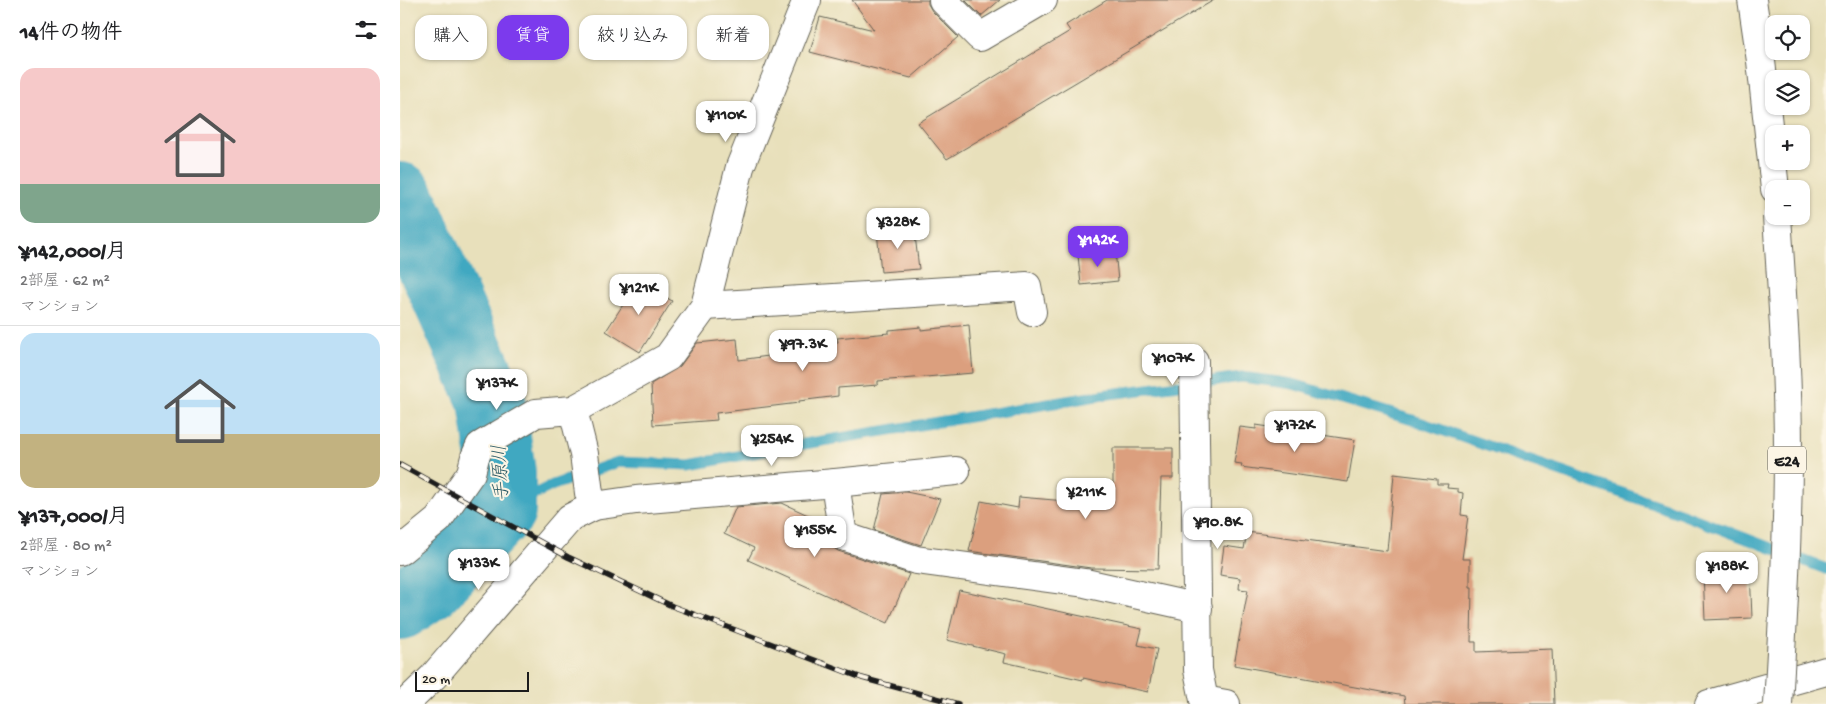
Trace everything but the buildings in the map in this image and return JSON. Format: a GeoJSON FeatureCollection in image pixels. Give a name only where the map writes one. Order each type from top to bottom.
{"type":"FeatureCollection","features":[{"type":"Feature","properties":{"kind":"main road"},"geometry":{"type":"LineString","coordinates":[[400,551],[438,520],[471,473],[480,446],[536,413],[574,410],[668,358],[705,306],[740,167],[806,0]]}},
{"type":"Feature","properties":{"kind":"main road"},"geometry":{"type":"LineString","coordinates":[[943,0],[980,37],[1043,0]]}},
{"type":"Feature","properties":{"kind":"main road"},"geometry":{"type":"LineString","coordinates":[[1752,0],[1775,180]]}},
{"type":"Feature","properties":{"kind":"main road","name":"E24"},"geometry":{"type":"LineString","coordinates":[[1778,225],[1784,319],[1788,450],[1785,585],[1778,704]]}},
{"type":"Feature","properties":{"kind":"main road"},"geometry":{"type":"LineString","coordinates":[[705,306],[1027,286],[1032,312]]}},
{"type":"Feature","properties":{"kind":"main road"},"geometry":{"type":"LineString","coordinates":[[1194,360],[1198,670],[1204,700],[1226,704]]}},
{"type":"Feature","properties":{"kind":"main road"},"geometry":{"type":"LineString","coordinates":[[574,410],[592,500]]}},
{"type":"Feature","properties":{"kind":"main road"},"geometry":{"type":"LineString","coordinates":[[405,704],[433,677],[570,518],[592,500],[636,500],[956,471]]}},
{"type":"Feature","properties":{"kind":"main road"},"geometry":{"type":"LineString","coordinates":[[835,483],[843,536],[916,560],[1085,583],[1198,608]]}},
{"type":"Feature","properties":{"kind":"main road"},"geometry":{"type":"LineString","coordinates":[[1709,704],[1826,671]]}},
{"type":"Feature","properties":{"kind":"waterway","name":"手原川"},"geometry":{"type":"LineString","coordinates":[[400,196],[492,401],[502,473],[502,510],[431,585],[400,606]]}},
{"type":"Feature","properties":{"kind":"waterway"},"geometry":{"type":"LineString","coordinates":[[502,510],[553,485],[618,462],[690,465],[792,446],[1109,394],[1242,377],[1293,384],[1419,422],[1682,514],[1826,569]]}},
{"type":"Feature","properties":{"kind":"railway"},"geometry":{"type":"LineString","coordinates":[[400,465],[568,557],[672,606],[862,678],[958,704]]}}]}
